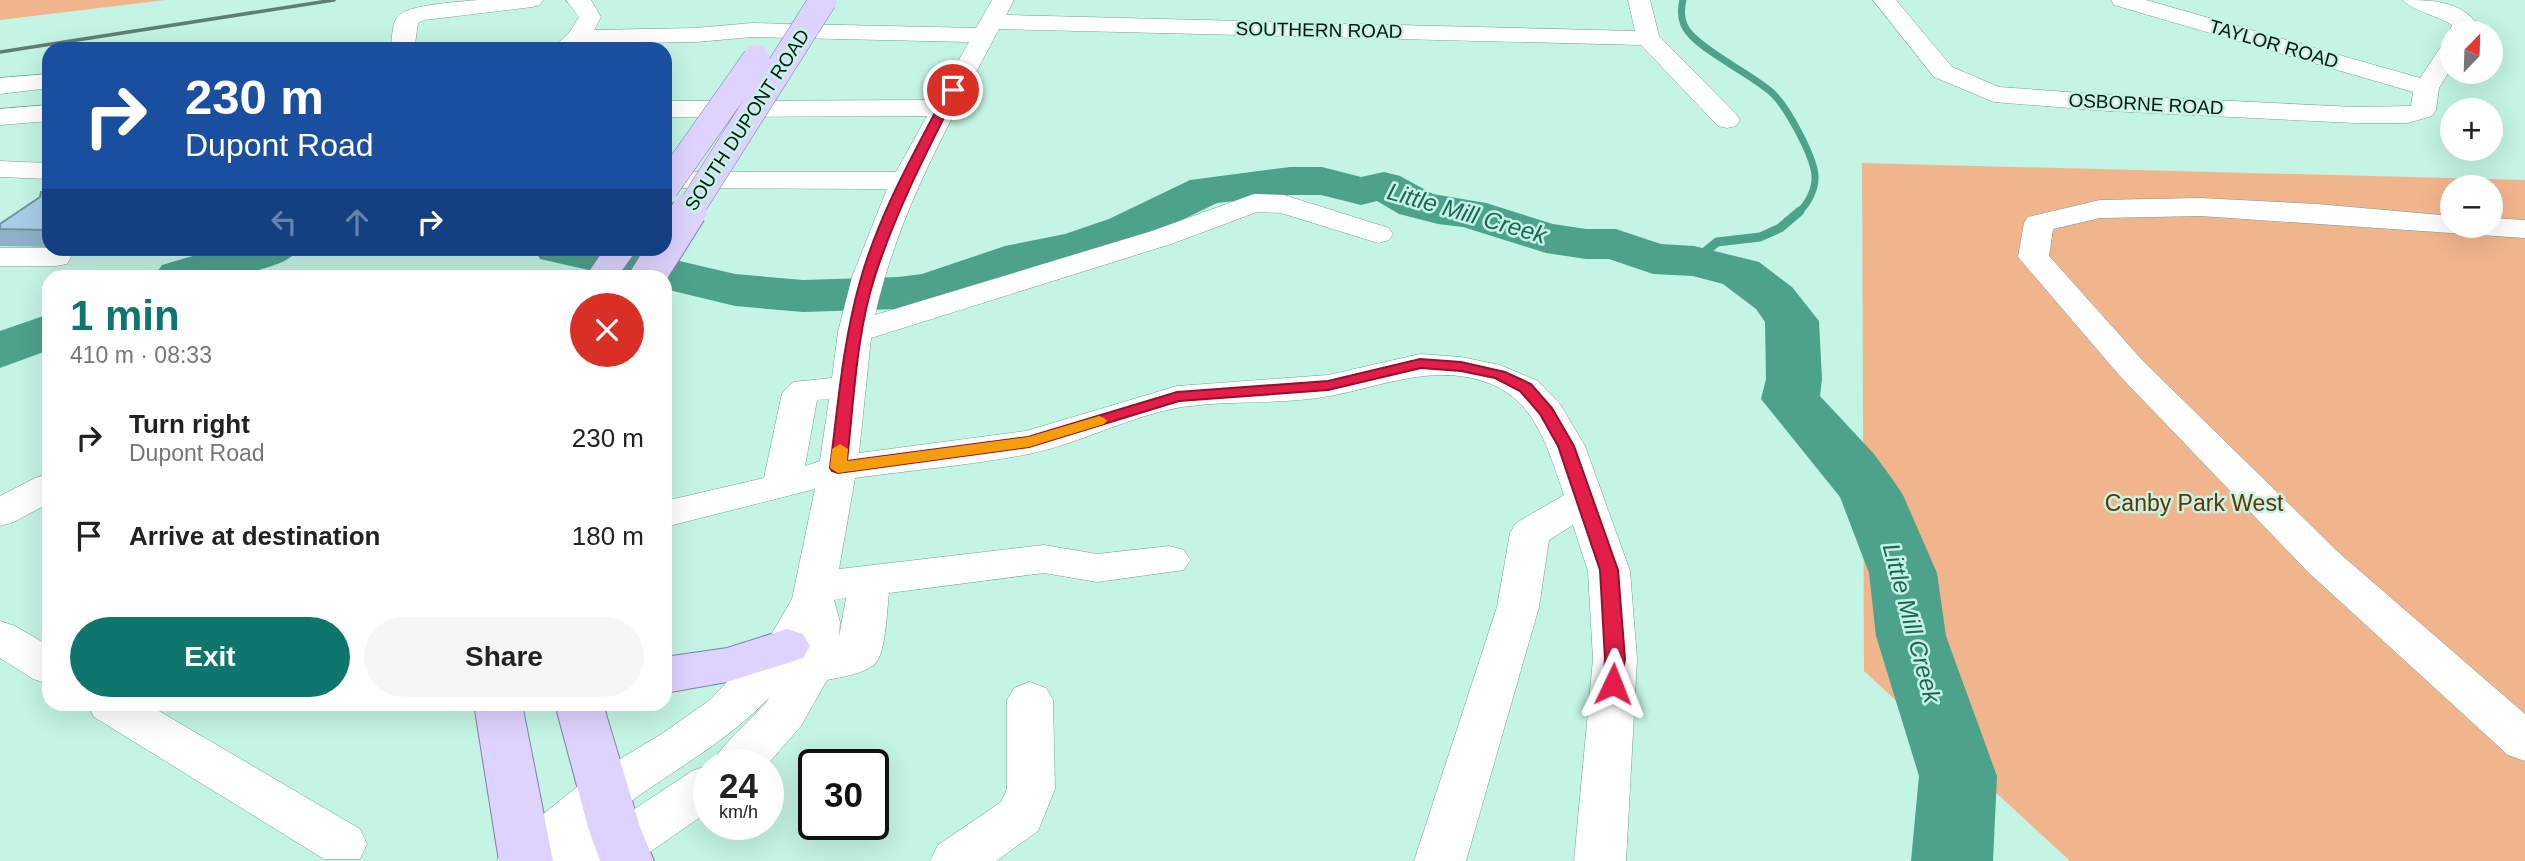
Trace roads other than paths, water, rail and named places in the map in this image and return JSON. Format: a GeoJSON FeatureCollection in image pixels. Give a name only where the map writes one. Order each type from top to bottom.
{"type":"FeatureCollection","features":[{"type":"Feature","properties":{"kind":"main road","name":"SOUTH DUPONT ROAD"},"geometry":{"type":"LineString","coordinates":[[672,178],[798,0]]}},
{"type":"Feature","properties":{"kind":"main road","name":"SOUTH DUPONT ROAD"},"geometry":{"type":"LineString","coordinates":[[672,238],[823,0]]}},
{"type":"Feature","properties":{"kind":"main road"},"geometry":{"type":"LineString","coordinates":[[672,675],[798,657]]}},
{"type":"Feature","properties":{"kind":"main road"},"geometry":{"type":"LineString","coordinates":[[499,711],[525,860]]}},
{"type":"Feature","properties":{"kind":"main road"},"geometry":{"type":"LineString","coordinates":[[581,711],[624,853]]}},
{"type":"Feature","properties":{"kind":"street"},"geometry":{"type":"LineString","coordinates":[[404,42],[407,19],[419,14],[532,0]]}},
{"type":"Feature","properties":{"kind":"street"},"geometry":{"type":"LineString","coordinates":[[572,42],[590,17],[580,0]]}},
{"type":"Feature","properties":{"kind":"street"},"geometry":{"type":"LineString","coordinates":[[1639,0],[1648,38],[1727,120]]}},
{"type":"Feature","properties":{"kind":"street","name":"OSBORNE ROAD"},"geometry":{"type":"LineString","coordinates":[[1884,0],[1943,72],[1994,93],[2177,106],[2408,115],[2423,110],[2426,89]]}},
{"type":"Feature","properties":{"kind":"street","name":"TAYLOR ROAD"},"geometry":{"type":"LineString","coordinates":[[2122,0],[2426,89]]}},
{"type":"Feature","properties":{"kind":"street"},"geometry":{"type":"LineString","coordinates":[[2414,0],[2435,5],[2463,21]]}},
{"type":"Feature","properties":{"kind":"street"},"geometry":{"type":"LineString","coordinates":[[525,860],[604,793],[677,748],[726,713],[758,681],[816,648],[819,614],[814,593],[838,468],[861,304],[905,181],[995,14]]}},
{"type":"Feature","properties":{"kind":"street","name":"SOUTHERN ROAD"},"geometry":{"type":"LineString","coordinates":[[587,42],[995,14],[1648,38]]}},
{"type":"Feature","properties":{"kind":"street"},"geometry":{"type":"LineString","coordinates":[[2426,89],[2440,66]]}},
{"type":"Feature","properties":{"kind":"street"},"geometry":{"type":"LineString","coordinates":[[0,86],[42,82]]}},
{"type":"Feature","properties":{"kind":"street"},"geometry":{"type":"LineString","coordinates":[[672,109],[942,108]]}},
{"type":"Feature","properties":{"kind":"street"},"geometry":{"type":"LineString","coordinates":[[0,117],[42,114]]}},
{"type":"Feature","properties":{"kind":"street"},"geometry":{"type":"LineString","coordinates":[[0,169],[42,171]]}},
{"type":"Feature","properties":{"kind":"street"},"geometry":{"type":"LineString","coordinates":[[672,180],[905,181]]}},
{"type":"Feature","properties":{"kind":"street"},"geometry":{"type":"LineString","coordinates":[[861,304],[1163,237],[1254,202],[1284,204],[1378,234]]}},
{"type":"Feature","properties":{"kind":"street"},"geometry":{"type":"LineString","coordinates":[[2440,224],[2317,213],[2214,208],[2100,209],[2039,223],[2033,257],[2131,368],[2323,562],[2525,742]]}},
{"type":"Feature","properties":{"kind":"street"},"geometry":{"type":"LineString","coordinates":[[2503,228],[2525,229]]}},
{"type":"Feature","properties":{"kind":"street"},"geometry":{"type":"LineString","coordinates":[[0,257],[56,257]]}},
{"type":"Feature","properties":{"kind":"street"},"geometry":{"type":"LineString","coordinates":[[672,512],[838,468],[1029,442],[1177,397],[1328,386],[1420,364],[1461,367],[1500,375],[1526,388],[1547,412],[1566,446],[1609,570],[1615,659],[1601,861]]}},
{"type":"Feature","properties":{"kind":"street"},"geometry":{"type":"LineString","coordinates":[[782,485],[800,393],[806,390],[848,387]]}},
{"type":"Feature","properties":{"kind":"street"},"geometry":{"type":"LineString","coordinates":[[0,513],[42,491]]}},
{"type":"Feature","properties":{"kind":"street"},"geometry":{"type":"LineString","coordinates":[[1440,861],[1518,607],[1530,533],[1584,500]]}},
{"type":"Feature","properties":{"kind":"street"},"geometry":{"type":"LineString","coordinates":[[814,593],[870,580],[1044,559],[1097,568],[1169,560]]}},
{"type":"Feature","properties":{"kind":"street"},"geometry":{"type":"LineString","coordinates":[[798,657],[839,662],[859,652],[870,580]]}},
{"type":"Feature","properties":{"kind":"street"},"geometry":{"type":"LineString","coordinates":[[0,637],[42,663]]}},
{"type":"Feature","properties":{"kind":"street"},"geometry":{"type":"LineString","coordinates":[[752,749],[780,722],[802,687],[798,657]]}},
{"type":"Feature","properties":{"kind":"street"},"geometry":{"type":"LineString","coordinates":[[956,861],[1020,816],[1031,789],[1030,700]]}},
{"type":"Feature","properties":{"kind":"street"},"geometry":{"type":"LineString","coordinates":[[122,711],[342,844]]}},
{"type":"Feature","properties":{"kind":"street"},"geometry":{"type":"LineString","coordinates":[[525,860],[624,853],[693,798]]}},
{"type":"Feature","properties":{"kind":"waterway"},"geometry":{"type":"LineString","coordinates":[[1683,0],[1682,18],[1691,35],[1708,50],[1770,91],[1798,130],[1815,175],[1811,196],[1799,212]]}},
{"type":"Feature","properties":{"kind":"waterway","name":"Little Mill Creek"},"geometry":{"type":"LineString","coordinates":[[672,275],[735,290],[803,296],[898,293],[930,288],[1023,257],[1076,247],[1126,229],[1206,190],[1290,181],[1322,181],[1361,191],[1384,186],[1416,204],[1438,210],[1469,213],[1546,238],[1586,244],[1616,244],[1653,259],[1694,261],[1741,273],[1774,298],[1792,321],[1794,379],[1790,399],[1852,468],[1871,495],[1903,573],[1911,636],[1958,776],[1952,861]]}},
{"type":"Feature","properties":{"kind":"waterway"},"geometry":{"type":"LineString","coordinates":[[1694,261],[1717,242],[1760,237],[1780,228],[1799,212]]}},
{"type":"Feature","properties":{"kind":"waterway","name":"Little Mill Creek"},"geometry":{"type":"LineString","coordinates":[[201,270],[249,256]]}},
{"type":"Feature","properties":{"kind":"waterway","name":"Little Mill Creek"},"geometry":{"type":"LineString","coordinates":[[592,256],[651,270]]}},
{"type":"Feature","properties":{"kind":"waterway","name":"Little Mill Creek"},"geometry":{"type":"LineString","coordinates":[[0,351],[42,333]]}},
{"type":"Feature","properties":{"kind":"railway"},"geometry":{"type":"LineString","coordinates":[[64,42],[334,0]]}},
{"type":"Feature","properties":{"kind":"railway"},"geometry":{"type":"LineString","coordinates":[[0,52],[42,45]]}},
{"type":"Feature","properties":{"kind":"park label","name":"Canby Park West"},"geometry":{"type":"Point","coordinates":[2194,503]}}]}
